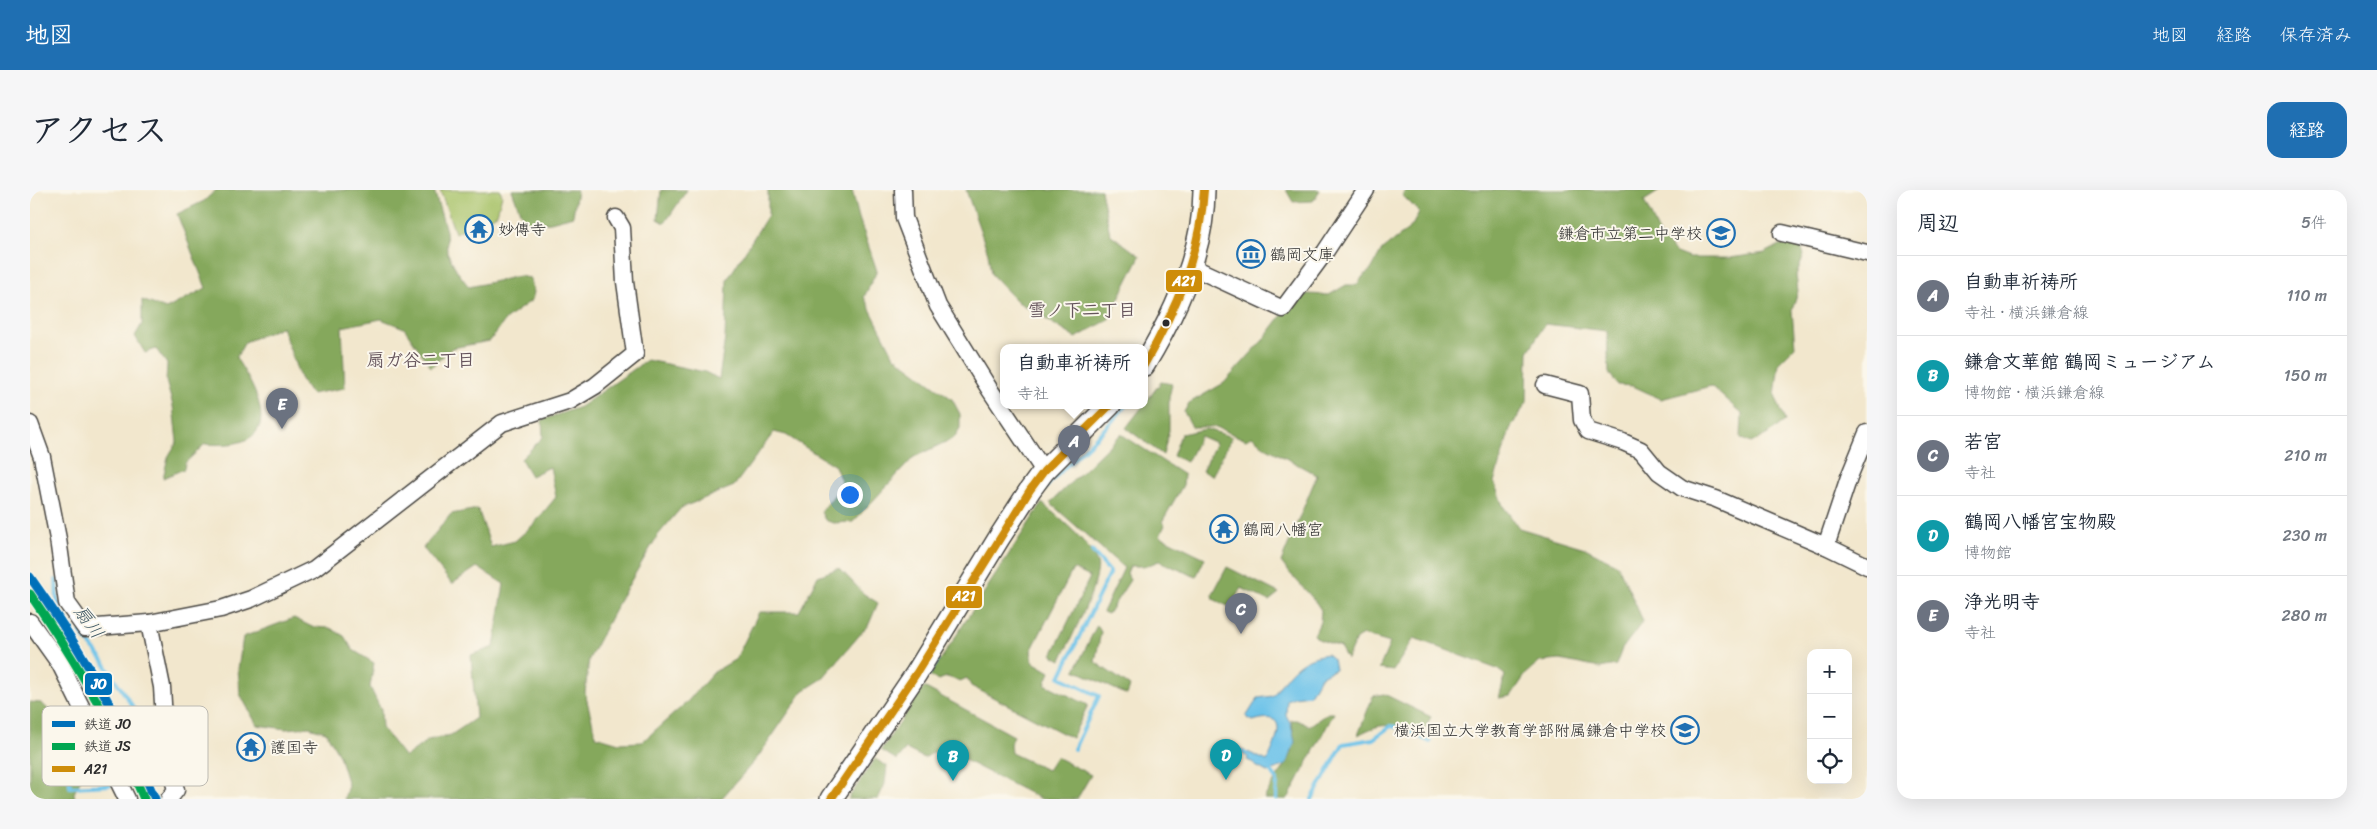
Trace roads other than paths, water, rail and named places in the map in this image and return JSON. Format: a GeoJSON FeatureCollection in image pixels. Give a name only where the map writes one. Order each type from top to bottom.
{"type":"FeatureCollection","features":[{"type":"Feature","properties":{"kind":"main road"},"geometry":{"type":"LineString","coordinates":[[1148,358],[1163,331],[1188,271],[1206,192]]}},
{"type":"Feature","properties":{"kind":"main road"},"geometry":{"type":"LineString","coordinates":[[830,799],[916,674],[999,538],[1044,471],[1106,409]]}},
{"type":"Feature","properties":{"kind":"street"},"geometry":{"type":"LineString","coordinates":[[902,190],[904,218],[938,306],[1000,405]]}},
{"type":"Feature","properties":{"kind":"street"},"geometry":{"type":"LineString","coordinates":[[1188,271],[1283,309],[1366,190]]}},
{"type":"Feature","properties":{"kind":"street"},"geometry":{"type":"LineString","coordinates":[[30,424],[42,457],[58,539],[67,603],[85,628],[149,623],[221,609],[251,599],[314,569],[357,538],[502,423],[570,401],[595,386],[635,354],[625,282],[622,228],[616,218]]}},
{"type":"Feature","properties":{"kind":"street"},"geometry":{"type":"LineString","coordinates":[[1782,233],[1867,253]]}},
{"type":"Feature","properties":{"kind":"street"},"geometry":{"type":"LineString","coordinates":[[1545,385],[1580,394],[1582,420],[1588,431],[1624,442],[1641,450],[1659,472],[1682,488],[1716,499],[1826,546],[1867,566]]}},
{"type":"Feature","properties":{"kind":"street"},"geometry":{"type":"LineString","coordinates":[[1003,409],[1044,471]]}},
{"type":"Feature","properties":{"kind":"street"},"geometry":{"type":"LineString","coordinates":[[1826,546],[1849,477],[1867,433]]}},
{"type":"Feature","properties":{"kind":"street"},"geometry":{"type":"LineString","coordinates":[[30,622],[60,664],[81,706]]}},
{"type":"Feature","properties":{"kind":"street"},"geometry":{"type":"LineString","coordinates":[[149,623],[162,687],[163,706]]}},
{"type":"Feature","properties":{"kind":"street"},"geometry":{"type":"LineString","coordinates":[[121,786],[127,799]]}},
{"type":"Feature","properties":{"kind":"street"},"geometry":{"type":"LineString","coordinates":[[169,799],[176,790],[175,786]]}},
{"type":"Feature","properties":{"kind":"water"},"geometry":{"type":"Polygon","coordinates":[[[1327,654],[1333,659],[1335,669],[1320,677],[1310,695],[1287,700],[1286,715],[1291,724],[1295,742],[1286,765],[1267,772],[1247,760],[1248,757],[1235,750],[1237,747],[1267,761],[1277,737],[1277,723],[1265,718],[1253,721],[1246,717],[1258,698],[1273,696],[1289,674],[1301,663],[1327,654]]]}},
{"type":"Feature","properties":{"kind":"waterway"},"geometry":{"type":"LineString","coordinates":[[1042,492],[1123,409]]}},
{"type":"Feature","properties":{"kind":"waterway"},"geometry":{"type":"LineString","coordinates":[[1074,749],[1099,696],[1060,677],[1110,572],[1092,551]]}},
{"type":"Feature","properties":{"kind":"waterway","name":"扇川"},"geometry":{"type":"LineString","coordinates":[[56,580],[57,601],[61,606]]}},
{"type":"Feature","properties":{"kind":"waterway","name":"扇川"},"geometry":{"type":"LineString","coordinates":[[80,632],[101,658],[132,706]]}},
{"type":"Feature","properties":{"kind":"waterway"},"geometry":{"type":"LineString","coordinates":[[928,674],[937,661]]}},
{"type":"Feature","properties":{"kind":"waterway"},"geometry":{"type":"LineString","coordinates":[[1312,799],[1343,744],[1373,739],[1391,726],[1401,728],[1430,742]]}},
{"type":"Feature","properties":{"kind":"waterway"},"geometry":{"type":"LineString","coordinates":[[1271,771],[1277,780],[1276,799]]}},
{"type":"Feature","properties":{"kind":"waterway"},"geometry":{"type":"LineString","coordinates":[[70,786],[90,786]]}},
{"type":"Feature","properties":{"kind":"rail line","name":"JO"},"geometry":{"type":"LineString","coordinates":[[30,577],[83,657],[111,706]]}},
{"type":"Feature","properties":{"kind":"rail line","name":"JS"},"geometry":{"type":"LineString","coordinates":[[30,594],[63,643],[100,706]]}},
{"type":"Feature","properties":{"kind":"rail line","name":"JS"},"geometry":{"type":"LineString","coordinates":[[138,786],[144,799]]}},
{"type":"Feature","properties":{"kind":"rail line","name":"JO"},"geometry":{"type":"LineString","coordinates":[[149,786],[155,799]]}},
{"type":"Feature","properties":{"kind":"place","name":"妙傳寺"},"geometry":{"type":"Point","coordinates":[479,229]}},
{"type":"Feature","properties":{"kind":"place","name":"鎌倉市立第二中学校"},"geometry":{"type":"Point","coordinates":[1721,233]}},
{"type":"Feature","properties":{"kind":"place","name":"鶴岡文庫"},"geometry":{"type":"Point","coordinates":[1251,254]}},
{"type":"Feature","properties":{"kind":"place","name":"浄光明寺"},"geometry":{"type":"Point","coordinates":[282,429]}},
{"type":"Feature","properties":{"kind":"place","name":"自動車祈祷所"},"geometry":{"type":"Point","coordinates":[1074,466]}},
{"type":"Feature","properties":{"kind":"place","name":"鶴岡八幡宮"},"geometry":{"type":"Point","coordinates":[1224,529]}},
{"type":"Feature","properties":{"kind":"place","name":"若宮"},"geometry":{"type":"Point","coordinates":[1241,634]}},
{"type":"Feature","properties":{"kind":"place","name":"横浜国立大学教育学部附属鎌倉中学校"},"geometry":{"type":"Point","coordinates":[1685,730]}},
{"type":"Feature","properties":{"kind":"place","name":"護国寺"},"geometry":{"type":"Point","coordinates":[251,747]}},
{"type":"Feature","properties":{"kind":"place","name":"鶴岡八幡宮宝物殿"},"geometry":{"type":"Point","coordinates":[1226,780]}},
{"type":"Feature","properties":{"kind":"place","name":"鎌倉文華館 鶴岡ミュージアム"},"geometry":{"type":"Point","coordinates":[953,781]}},
{"type":"Feature","properties":{"kind":"district","name":"雪ノ下二丁目"},"geometry":{"type":"Point","coordinates":[1082,310]}},
{"type":"Feature","properties":{"kind":"district","name":"扇ガ谷二丁目"},"geometry":{"type":"Point","coordinates":[421,360]}}]}
